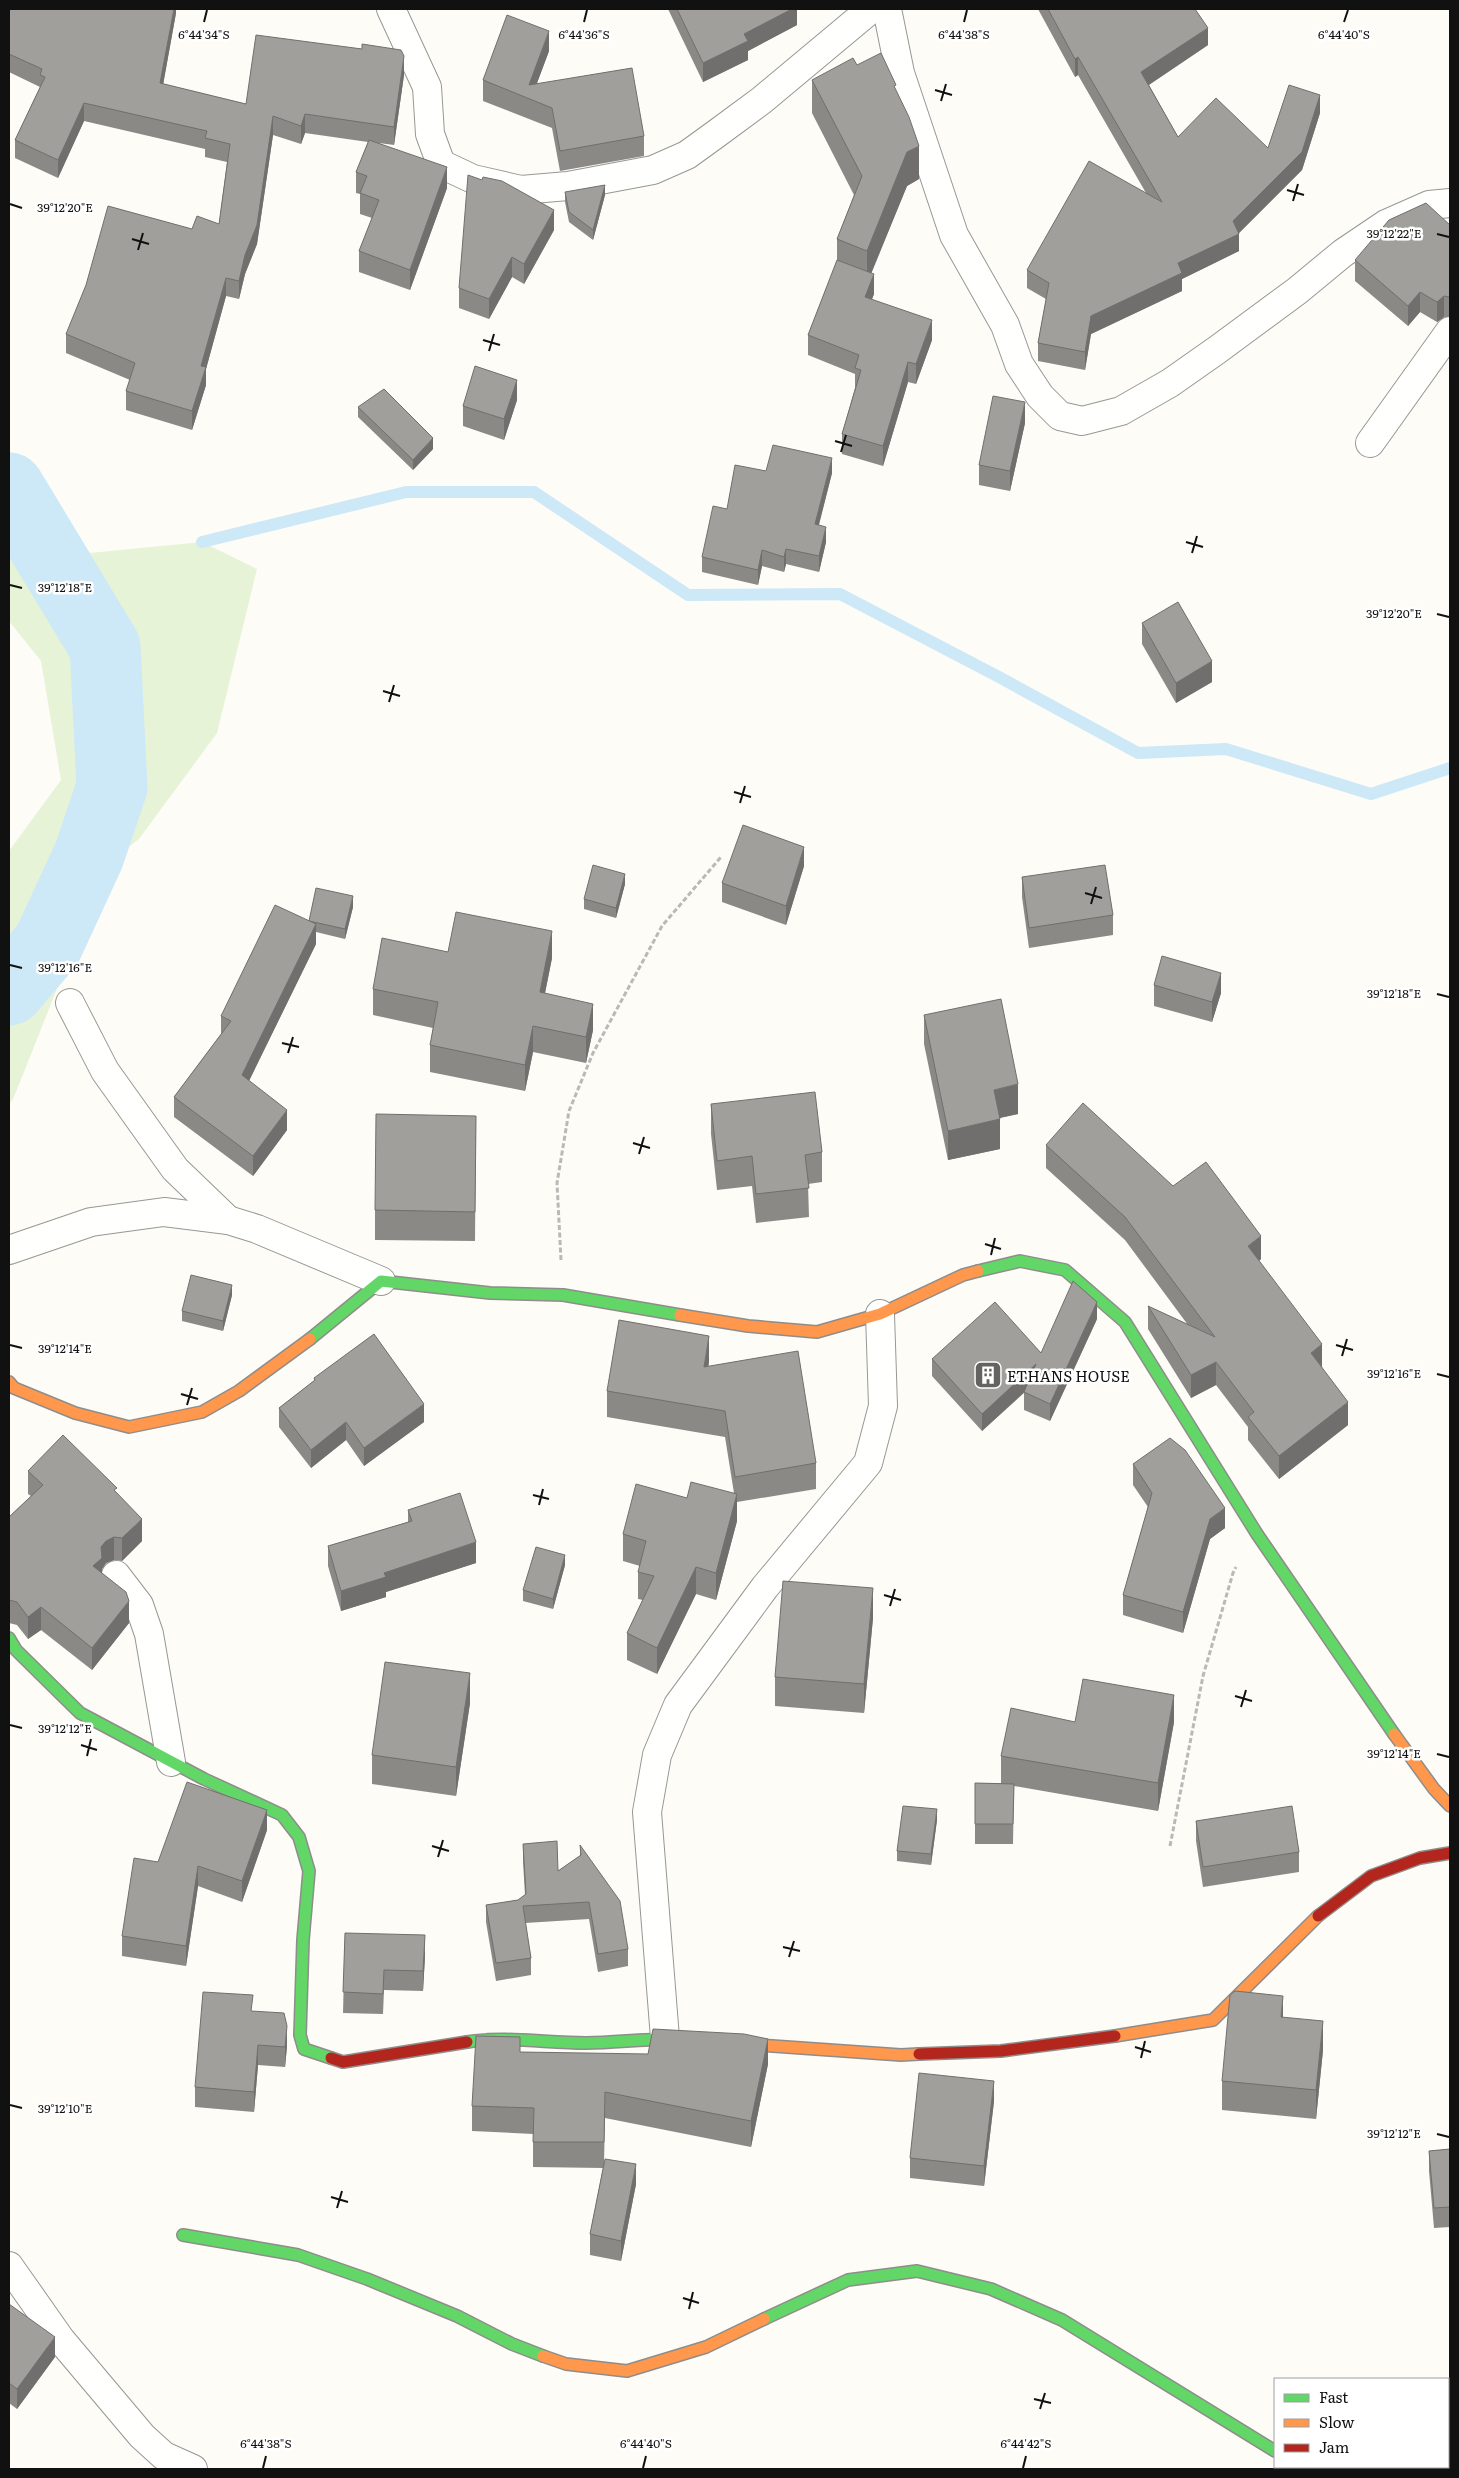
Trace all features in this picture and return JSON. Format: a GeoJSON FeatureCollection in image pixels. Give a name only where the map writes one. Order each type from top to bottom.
{"type":"FeatureCollection","features":[{"type":"Feature","properties":{"kind":"street"},"geometry":{"type":"LineString","coordinates":[[391,9],[427,87],[430,134],[441,164],[473,180],[521,190],[568,186],[653,170],[687,155],[762,100],[871,9]]}},
{"type":"Feature","properties":{"kind":"street"},"geometry":{"type":"LineString","coordinates":[[887,9],[900,73],[954,235],[1005,325],[1019,364],[1040,396],[1060,416],[1082,421],[1121,411],[1170,383],[1217,350],[1298,292],[1344,253],[1386,224],[1429,205],[1450,202]]}},
{"type":"Feature","properties":{"kind":"street"},"geometry":{"type":"LineString","coordinates":[[1370,443],[1450,331]]}},
{"type":"Feature","properties":{"kind":"street"},"geometry":{"type":"LineString","coordinates":[[70,1003],[106,1071],[175,1169],[228,1220]]}},
{"type":"Feature","properties":{"kind":"street"},"geometry":{"type":"LineString","coordinates":[[9,1250],[91,1222],[164,1212],[228,1220],[266,1233],[380,1281],[490,1293],[563,1295],[748,1326],[817,1332],[880,1314],[963,1275],[1020,1261],[1065,1270],[1125,1322],[1256,1534],[1381,1716],[1434,1789],[1450,1806]]}},
{"type":"Feature","properties":{"kind":"street"},"geometry":{"type":"LineString","coordinates":[[9,1382],[14,1388],[75,1413],[129,1427],[202,1412],[239,1391],[305,1343],[380,1281]]}},
{"type":"Feature","properties":{"kind":"street"},"geometry":{"type":"LineString","coordinates":[[664,2038],[647,1812],[658,1755],[678,1705],[765,1587],[868,1463],[883,1406],[880,1314]]}},
{"type":"Feature","properties":{"kind":"street"},"geometry":{"type":"LineString","coordinates":[[116,1575],[139,1605],[149,1634],[171,1762]]}},
{"type":"Feature","properties":{"kind":"street"},"geometry":{"type":"LineString","coordinates":[[11,1648],[80,1713],[171,1762],[282,1815],[299,1837],[309,1871],[303,1940],[300,2035],[304,2049],[343,2062],[488,2039],[586,2043],[664,2038],[703,2041]]}},
{"type":"Feature","properties":{"kind":"street"},"geometry":{"type":"LineString","coordinates":[[722,2043],[901,2055],[1001,2051],[1133,2034],[1213,2020],[1311,1921],[1371,1876],[1420,1858],[1450,1853]]}},
{"type":"Feature","properties":{"kind":"street"},"geometry":{"type":"LineString","coordinates":[[183,2235],[298,2255],[376,2283],[457,2316],[512,2344],[566,2364],[627,2370],[706,2347],[848,2280],[917,2271],[991,2289],[1062,2320],[1274,2450]]}},
{"type":"Feature","properties":{"kind":"street"},"geometry":{"type":"LineString","coordinates":[[9,2266],[61,2340],[142,2436],[164,2456],[193,2469]]}},
{"type":"Feature","properties":{"kind":"path"},"geometry":{"type":"LineString","coordinates":[[563,1295],[557,1183],[569,1111],[593,1053],[662,926],[721,857]]}},
{"type":"Feature","properties":{"kind":"path"},"geometry":{"type":"LineString","coordinates":[[1170,1846],[1203,1676],[1232,1573],[1256,1534]]}},
{"type":"Feature","properties":{"kind":"green space"},"geometry":{"type":"Polygon","coordinates":[[[9,450],[90,553],[202,542],[257,569],[217,733],[139,839],[107,863],[14,1097],[9,1105],[9,851],[61,780],[41,661],[9,621],[9,450]]]}},
{"type":"Feature","properties":{"kind":"building"},"geometry":{"type":"Polygon","coordinates":[[[9,9],[174,9],[160,83],[246,104],[256,35],[362,49],[362,44],[401,50],[404,56],[394,127],[305,114],[301,126],[273,116],[257,225],[245,255],[239,281],[226,278],[201,366],[206,367],[192,411],[126,391],[135,363],[66,334],[86,285],[108,206],[192,229],[197,216],[219,224],[230,144],[205,138],[207,131],[84,103],[58,160],[15,140],[45,77],[40,75],[42,69],[9,54],[9,9]]]}},
{"type":"Feature","properties":{"kind":"building"},"geometry":{"type":"Polygon","coordinates":[[[677,9],[792,9],[744,34],[748,41],[703,63],[677,9]]]}},
{"type":"Feature","properties":{"kind":"building"},"geometry":{"type":"Polygon","coordinates":[[[1048,9],[1195,9],[1208,28],[1141,72],[1178,137],[1216,98],[1268,148],[1289,85],[1320,95],[1302,152],[1233,221],[1239,234],[1178,263],[1182,273],[1091,316],[1085,352],[1038,343],[1049,283],[1027,270],[1089,161],[1162,202],[1078,57],[1075,59],[1048,9]]]}},
{"type":"Feature","properties":{"kind":"building"},"geometry":{"type":"Polygon","coordinates":[[[507,15],[549,31],[529,85],[632,68],[644,136],[560,151],[552,108],[483,80],[507,15]]]}},
{"type":"Feature","properties":{"kind":"building"},"geometry":{"type":"Polygon","coordinates":[[[881,53],[896,85],[894,86],[909,117],[919,146],[907,152],[867,251],[837,239],[862,176],[812,80],[853,58],[857,65],[881,53]]]}},
{"type":"Feature","properties":{"kind":"building"},"geometry":{"type":"Polygon","coordinates":[[[369,140],[447,167],[410,270],[359,251],[379,200],[360,193],[367,176],[356,172],[369,140]]]}},
{"type":"Feature","properties":{"kind":"building"},"geometry":{"type":"Polygon","coordinates":[[[468,175],[482,180],[483,177],[502,181],[554,210],[524,264],[512,257],[489,299],[459,288],[468,175]]]}},
{"type":"Feature","properties":{"kind":"building"},"geometry":{"type":"Polygon","coordinates":[[[605,185],[593,230],[569,212],[565,192],[605,185]]]}},
{"type":"Feature","properties":{"kind":"building"},"geometry":{"type":"Polygon","coordinates":[[[1426,203],[1450,225],[1450,297],[1444,296],[1437,302],[1420,292],[1408,306],[1355,260],[1389,220],[1426,203]]]}},
{"type":"Feature","properties":{"kind":"building"},"geometry":{"type":"Polygon","coordinates":[[[837,260],[874,274],[865,297],[932,320],[916,364],[908,362],[883,446],[842,434],[861,370],[855,368],[859,355],[808,335],[837,260]]]}},
{"type":"Feature","properties":{"kind":"building"},"geometry":{"type":"Polygon","coordinates":[[[475,366],[517,380],[504,419],[463,406],[475,366]]]}},
{"type":"Feature","properties":{"kind":"building"},"geometry":{"type":"Polygon","coordinates":[[[384,389],[433,438],[413,460],[358,407],[384,389]]]}},
{"type":"Feature","properties":{"kind":"building"},"geometry":{"type":"Polygon","coordinates":[[[993,396],[1025,402],[1010,471],[979,465],[993,396]]]}},
{"type":"Feature","properties":{"kind":"building"},"geometry":{"type":"Polygon","coordinates":[[[773,445],[832,458],[815,524],[826,527],[819,556],[786,549],[784,557],[762,550],[758,570],[702,557],[713,506],[727,509],[735,465],[766,471],[773,445]]]}},
{"type":"Feature","properties":{"kind":"building"},"geometry":{"type":"Polygon","coordinates":[[[1178,602],[1212,661],[1176,683],[1142,623],[1178,602]]]}},
{"type":"Feature","properties":{"kind":"building"},"geometry":{"type":"Polygon","coordinates":[[[743,825],[804,847],[786,906],[722,883],[743,825]]]}},
{"type":"Feature","properties":{"kind":"building"},"geometry":{"type":"Polygon","coordinates":[[[593,865],[625,874],[616,908],[584,899],[593,865]]]}},
{"type":"Feature","properties":{"kind":"building"},"geometry":{"type":"Polygon","coordinates":[[[1105,865],[1113,915],[1029,928],[1022,877],[1105,865]]]}},
{"type":"Feature","properties":{"kind":"building"},"geometry":{"type":"Polygon","coordinates":[[[316,888],[353,896],[345,929],[309,921],[316,888]]]}},
{"type":"Feature","properties":{"kind":"building"},"geometry":{"type":"Polygon","coordinates":[[[275,905],[316,924],[242,1075],[287,1110],[253,1156],[174,1097],[231,1021],[221,1016],[275,905]]]}},
{"type":"Feature","properties":{"kind":"building"},"geometry":{"type":"Polygon","coordinates":[[[456,912],[552,931],[540,992],[593,1004],[586,1037],[533,1026],[525,1065],[430,1045],[438,1002],[373,989],[382,938],[448,952],[456,912]]]}},
{"type":"Feature","properties":{"kind":"building"},"geometry":{"type":"Polygon","coordinates":[[[1162,956],[1221,973],[1212,1002],[1154,985],[1162,956]]]}},
{"type":"Feature","properties":{"kind":"building"},"geometry":{"type":"Polygon","coordinates":[[[1001,999],[1018,1084],[994,1090],[1000,1119],[948,1131],[924,1015],[1001,999]]]}},
{"type":"Feature","properties":{"kind":"building"},"geometry":{"type":"Polygon","coordinates":[[[815,1092],[822,1152],[805,1155],[809,1188],[756,1194],[752,1156],[717,1161],[711,1104],[815,1092]]]}},
{"type":"Feature","properties":{"kind":"building"},"geometry":{"type":"Polygon","coordinates":[[[1083,1103],[1173,1186],[1206,1162],[1261,1236],[1248,1246],[1322,1344],[1311,1353],[1348,1402],[1279,1456],[1248,1417],[1254,1412],[1216,1362],[1191,1375],[1148,1306],[1215,1337],[1125,1217],[1046,1145],[1083,1103]]]}},
{"type":"Feature","properties":{"kind":"building"},"geometry":{"type":"Polygon","coordinates":[[[376,1114],[476,1116],[475,1212],[375,1210],[376,1114]]]}},
{"type":"Feature","properties":{"kind":"building"},"geometry":{"type":"Polygon","coordinates":[[[191,1275],[232,1285],[223,1321],[182,1311],[191,1275]]]}},
{"type":"Feature","properties":{"kind":"building"},"geometry":{"type":"Polygon","coordinates":[[[1073,1281],[1097,1302],[1050,1404],[1024,1392],[1036,1364],[982,1414],[932,1359],[995,1302],[1041,1353],[1073,1281]]]}},
{"type":"Feature","properties":{"kind":"building"},"geometry":{"type":"Polygon","coordinates":[[[619,1320],[709,1336],[704,1367],[798,1351],[816,1463],[735,1477],[725,1411],[607,1391],[619,1320]]]}},
{"type":"Feature","properties":{"kind":"building"},"geometry":{"type":"Polygon","coordinates":[[[374,1334],[424,1404],[364,1448],[346,1422],[311,1450],[279,1408],[315,1380],[314,1378],[374,1334]]]}},
{"type":"Feature","properties":{"kind":"building"},"geometry":{"type":"Polygon","coordinates":[[[63,1435],[117,1488],[114,1490],[142,1519],[122,1538],[114,1537],[106,1541],[101,1547],[102,1558],[93,1566],[126,1592],[129,1601],[92,1648],[41,1607],[28,1617],[17,1602],[9,1600],[9,1517],[43,1485],[28,1471],[63,1435]]]}},
{"type":"Feature","properties":{"kind":"building"},"geometry":{"type":"Polygon","coordinates":[[[1170,1438],[1185,1450],[1225,1508],[1210,1519],[1183,1612],[1123,1595],[1152,1493],[1133,1464],[1170,1438]]]}},
{"type":"Feature","properties":{"kind":"building"},"geometry":{"type":"Polygon","coordinates":[[[691,1482],[737,1494],[716,1573],[696,1567],[657,1648],[627,1633],[654,1576],[638,1572],[646,1541],[623,1534],[636,1484],[687,1498],[691,1482]]]}},
{"type":"Feature","properties":{"kind":"building"},"geometry":{"type":"Polygon","coordinates":[[[460,1493],[476,1542],[384,1573],[386,1577],[341,1591],[328,1546],[412,1521],[408,1510],[460,1493]]]}},
{"type":"Feature","properties":{"kind":"building"},"geometry":{"type":"Polygon","coordinates":[[[536,1547],[565,1555],[553,1599],[523,1590],[536,1547]]]}},
{"type":"Feature","properties":{"kind":"building"},"geometry":{"type":"Polygon","coordinates":[[[783,1581],[873,1588],[864,1684],[775,1677],[783,1581]]]}},
{"type":"Feature","properties":{"kind":"building"},"geometry":{"type":"Polygon","coordinates":[[[385,1662],[470,1673],[456,1767],[372,1755],[385,1662]]]}},
{"type":"Feature","properties":{"kind":"building"},"geometry":{"type":"Polygon","coordinates":[[[1083,1679],[1174,1695],[1158,1783],[1001,1756],[1011,1708],[1075,1722],[1083,1679]]]}},
{"type":"Feature","properties":{"kind":"building"},"geometry":{"type":"Polygon","coordinates":[[[187,1782],[267,1810],[242,1881],[198,1866],[186,1946],[122,1936],[134,1858],[158,1862],[187,1782]]]}},
{"type":"Feature","properties":{"kind":"building"},"geometry":{"type":"Polygon","coordinates":[[[975,1783],[1014,1784],[1013,1824],[975,1824],[975,1783]]]}},
{"type":"Feature","properties":{"kind":"building"},"geometry":{"type":"Polygon","coordinates":[[[903,1806],[937,1809],[931,1854],[897,1851],[903,1806]]]}},
{"type":"Feature","properties":{"kind":"building"},"geometry":{"type":"Polygon","coordinates":[[[1292,1806],[1299,1852],[1203,1867],[1196,1821],[1292,1806]]]}},
{"type":"Feature","properties":{"kind":"building"},"geometry":{"type":"Polygon","coordinates":[[[557,1841],[558,1871],[581,1855],[580,1845],[620,1901],[628,1949],[598,1954],[589,1902],[523,1906],[531,1958],[496,1963],[486,1905],[518,1900],[526,1894],[523,1844],[557,1841]]]}},
{"type":"Feature","properties":{"kind":"building"},"geometry":{"type":"Polygon","coordinates":[[[345,1933],[425,1935],[423,1971],[384,1970],[383,1994],[343,1992],[345,1933]]]}},
{"type":"Feature","properties":{"kind":"building"},"geometry":{"type":"Polygon","coordinates":[[[1235,1991],[1283,1996],[1281,2017],[1323,2021],[1316,2090],[1222,2081],[1230,1995],[1235,1991]]]}},
{"type":"Feature","properties":{"kind":"building"},"geometry":{"type":"Polygon","coordinates":[[[203,1992],[253,1995],[251,2011],[284,2013],[287,2026],[285,2047],[258,2045],[254,2092],[195,2087],[203,1992]]]}},
{"type":"Feature","properties":{"kind":"building"},"geometry":{"type":"Polygon","coordinates":[[[653,2029],[744,2034],[768,2039],[751,2121],[605,2092],[604,2142],[533,2142],[534,2108],[472,2106],[476,2036],[520,2037],[520,2052],[648,2054],[653,2029]]]}},
{"type":"Feature","properties":{"kind":"building"},"geometry":{"type":"Polygon","coordinates":[[[919,2073],[994,2081],[984,2166],[910,2158],[919,2073]]]}},
{"type":"Feature","properties":{"kind":"building"},"geometry":{"type":"Polygon","coordinates":[[[1450,2149],[1450,2207],[1434,2208],[1429,2151],[1450,2149]]]}},
{"type":"Feature","properties":{"kind":"building"},"geometry":{"type":"Polygon","coordinates":[[[605,2159],[636,2164],[621,2241],[590,2234],[605,2159]]]}},
{"type":"Feature","properties":{"kind":"building"},"geometry":{"type":"Polygon","coordinates":[[[9,2304],[55,2337],[17,2389],[9,2383],[9,2304]]]}},
{"type":"Feature","properties":{"kind":"waterway"},"geometry":{"type":"LineString","coordinates":[[9,488],[105,647],[112,787],[89,855],[48,944],[9,990]]}},
{"type":"Feature","properties":{"kind":"waterway"},"geometry":{"type":"LineString","coordinates":[[202,542],[406,492],[534,492],[688,595],[840,594],[999,677],[1138,753],[1226,749],[1371,794],[1450,768]]}},
{"type":"Feature","properties":{"kind":"traffic: fast"},"geometry":{"type":"LineString","coordinates":[[978,1271],[1020,1261],[1065,1270],[1125,1322],[1257,1534],[1394,1734]]}},
{"type":"Feature","properties":{"kind":"traffic: fast"},"geometry":{"type":"LineString","coordinates":[[310,1339],[381,1281],[490,1293],[563,1295],[680,1315]]}},
{"type":"Feature","properties":{"kind":"traffic: fast"},"geometry":{"type":"LineString","coordinates":[[9,1638],[16,1650],[80,1713],[204,1779],[282,1815],[299,1837],[309,1871],[303,1940],[300,2035],[304,2049],[331,2058]]}},
{"type":"Feature","properties":{"kind":"traffic: fast"},"geometry":{"type":"LineString","coordinates":[[467,2042],[511,2040],[599,2043],[663,2039],[689,2040]]}},
{"type":"Feature","properties":{"kind":"traffic: fast"},"geometry":{"type":"LineString","coordinates":[[183,2235],[298,2255],[367,2279],[457,2316],[512,2344],[543,2356]]}},
{"type":"Feature","properties":{"kind":"traffic: fast"},"geometry":{"type":"LineString","coordinates":[[764,2319],[848,2280],[917,2271],[991,2289],[1062,2320],[1274,2450]]}},
{"type":"Feature","properties":{"kind":"traffic: slow"},"geometry":{"type":"LineString","coordinates":[[680,1315],[748,1326],[817,1332],[880,1314],[963,1275],[978,1271]]}},
{"type":"Feature","properties":{"kind":"traffic: slow"},"geometry":{"type":"LineString","coordinates":[[9,1382],[14,1388],[75,1413],[129,1427],[202,1412],[239,1391],[310,1339]]}},
{"type":"Feature","properties":{"kind":"traffic: slow"},"geometry":{"type":"LineString","coordinates":[[1394,1734],[1434,1789],[1450,1806]]}},
{"type":"Feature","properties":{"kind":"traffic: slow"},"geometry":{"type":"LineString","coordinates":[[1115,2036],[1213,2020],[1318,1916]]}},
{"type":"Feature","properties":{"kind":"traffic: slow"},"geometry":{"type":"LineString","coordinates":[[730,2043],[901,2055],[919,2054]]}},
{"type":"Feature","properties":{"kind":"traffic: slow"},"geometry":{"type":"LineString","coordinates":[[543,2356],[566,2364],[627,2371],[706,2347],[764,2319]]}},
{"type":"Feature","properties":{"kind":"traffic: jam"},"geometry":{"type":"LineString","coordinates":[[1318,1916],[1371,1876],[1420,1858],[1450,1853]]}},
{"type":"Feature","properties":{"kind":"traffic: jam"},"geometry":{"type":"LineString","coordinates":[[919,2054],[1001,2051],[1115,2036]]}},
{"type":"Feature","properties":{"kind":"traffic: jam"},"geometry":{"type":"LineString","coordinates":[[331,2058],[343,2062],[467,2042]]}},
{"type":"Feature","properties":{"kind":"place","name":"ETHANS HOUSE"},"geometry":{"type":"Point","coordinates":[988,1375]}}]}
